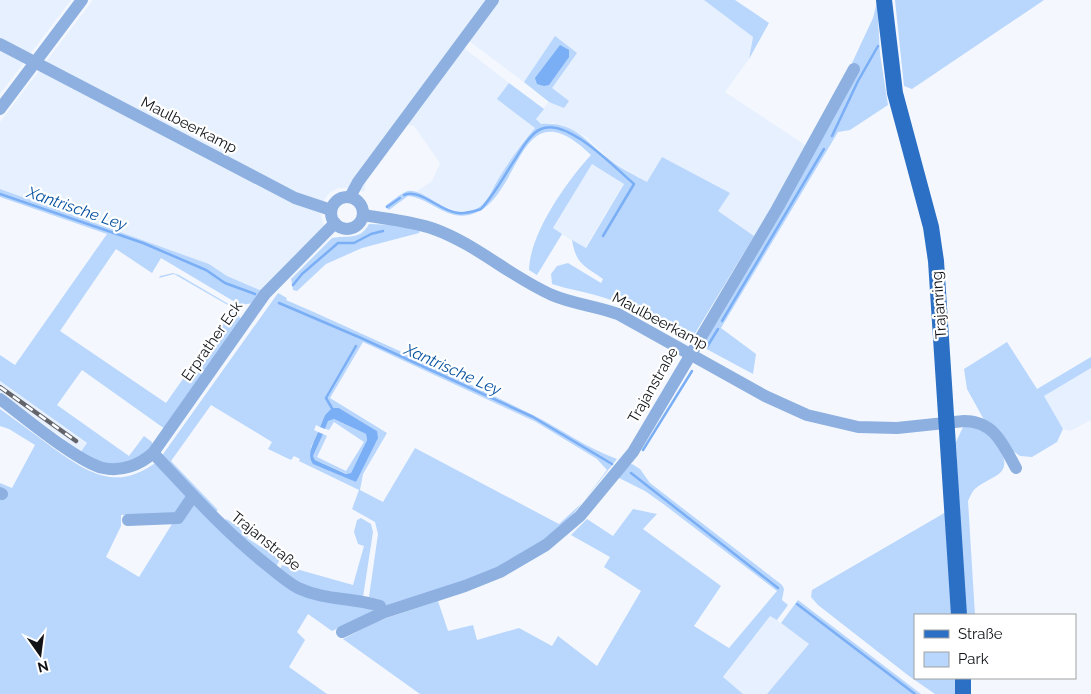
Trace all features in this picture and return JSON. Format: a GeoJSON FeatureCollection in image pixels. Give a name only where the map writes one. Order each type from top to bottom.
{"type":"FeatureCollection","features":[{"type":"Feature","properties":{"kind":"main road","name":"Trajanring"},"geometry":{"type":"LineString","coordinates":[[884,0],[895,93],[931,227],[936,261],[959,614]]}},
{"type":"Feature","properties":{"kind":"main road"},"geometry":{"type":"LineString","coordinates":[[962,679],[964,694]]}},
{"type":"Feature","properties":{"kind":"street"},"geometry":{"type":"LineString","coordinates":[[0,109],[82,0]]}},
{"type":"Feature","properties":{"kind":"street"},"geometry":{"type":"LineString","coordinates":[[350,197],[358,182],[493,0]]}},
{"type":"Feature","properties":{"kind":"street","name":"Maulbeerkamp"},"geometry":{"type":"LineString","coordinates":[[0,44],[295,198],[331,210]]}},
{"type":"Feature","properties":{"kind":"street","name":"Trajanstraße"},"geometry":{"type":"LineString","coordinates":[[342,632],[382,613],[465,586],[500,572],[523,560],[563,532],[580,516],[633,452],[689,354],[777,209],[854,69]]}},
{"type":"Feature","properties":{"kind":"street"},"geometry":{"type":"LineString","coordinates":[[350,197],[360,203],[363,215],[357,225],[351,228],[339,227],[335,223],[331,210],[338,199],[350,197]]}},
{"type":"Feature","properties":{"kind":"street","name":"Maulbeerkamp"},"geometry":{"type":"LineString","coordinates":[[363,215],[434,229],[540,289],[563,299],[599,307],[618,314],[765,396],[807,415],[858,427],[897,428],[975,421],[985,425],[998,436],[1016,468]]}},
{"type":"Feature","properties":{"kind":"street","name":"Erprather Eck"},"geometry":{"type":"LineString","coordinates":[[0,399],[86,460],[104,468],[116,469],[137,464],[153,453],[265,294],[335,223]]}},
{"type":"Feature","properties":{"kind":"street","name":"Trajanstraße"},"geometry":{"type":"LineString","coordinates":[[153,453],[215,520],[252,554],[297,587],[328,598],[366,601],[380,606],[382,613]]}},
{"type":"Feature","properties":{"kind":"street"},"geometry":{"type":"LineString","coordinates":[[128,520],[178,518],[193,496]]}},
{"type":"Feature","properties":{"kind":"shaded area"},"geometry":{"type":"Polygon","coordinates":[[[0,0],[71,0],[0,94],[0,0]]]}},
{"type":"Feature","properties":{"kind":"shaded area"},"geometry":{"type":"Polygon","coordinates":[[[93,0],[704,0],[753,37],[749,59],[725,92],[808,147],[754,236],[717,211],[729,193],[662,157],[647,182],[610,160],[586,137],[567,127],[553,123],[541,124],[536,119],[549,101],[469,41],[464,48],[509,83],[498,99],[535,128],[521,143],[484,203],[470,212],[460,212],[435,203],[416,192],[432,181],[440,163],[414,126],[406,125],[367,176],[364,192],[349,188],[338,188],[329,193],[319,207],[324,226],[262,291],[227,276],[209,264],[0,189],[0,122],[93,0]]]}},
{"type":"Feature","properties":{"kind":"shaded area"},"geometry":{"type":"Polygon","coordinates":[[[592,164],[624,183],[585,248],[553,229],[592,164]]]}},
{"type":"Feature","properties":{"kind":"shaded area"},"geometry":{"type":"Polygon","coordinates":[[[1091,368],[1091,420],[1070,431],[1063,429],[1044,396],[1091,368]]]}},
{"type":"Feature","properties":{"kind":"shaded area"},"geometry":{"type":"Polygon","coordinates":[[[0,381],[87,444],[81,451],[0,392],[0,381]]]}},
{"type":"Feature","properties":{"kind":"shaded area"},"geometry":{"type":"Polygon","coordinates":[[[770,615],[809,644],[767,694],[743,694],[723,678],[770,615]]]}},
{"type":"Feature","properties":{"kind":"green space"},"geometry":{"type":"Polygon","coordinates":[[[704,0],[735,0],[769,23],[749,59],[753,37],[704,0]]]}},
{"type":"Feature","properties":{"kind":"green space"},"geometry":{"type":"Polygon","coordinates":[[[895,0],[1044,0],[912,89],[904,86],[895,0]]]}},
{"type":"Feature","properties":{"kind":"green space"},"geometry":{"type":"Polygon","coordinates":[[[877,2],[880,54],[888,105],[850,130],[838,132],[721,328],[756,354],[753,374],[699,345],[787,200],[860,68],[852,63],[873,18],[877,2]]]}},
{"type":"Feature","properties":{"kind":"green space"},"geometry":{"type":"Polygon","coordinates":[[[555,36],[577,53],[552,88],[569,101],[564,108],[549,102],[524,82],[555,36]]]}},
{"type":"Feature","properties":{"kind":"green space"},"geometry":{"type":"Polygon","coordinates":[[[509,83],[544,109],[536,119],[541,124],[553,124],[571,129],[614,163],[647,182],[662,157],[730,193],[718,211],[754,236],[691,340],[685,341],[616,302],[552,284],[551,274],[557,266],[568,263],[601,283],[603,279],[582,264],[576,255],[572,240],[586,248],[624,184],[592,164],[553,228],[562,234],[537,275],[529,270],[536,240],[551,208],[571,179],[591,155],[566,136],[547,132],[533,139],[522,153],[500,191],[487,206],[469,215],[461,216],[445,212],[408,196],[389,210],[385,206],[408,191],[424,195],[442,206],[462,212],[472,210],[483,204],[512,158],[535,128],[497,99],[509,83]]]}},
{"type":"Feature","properties":{"kind":"green space"},"geometry":{"type":"Polygon","coordinates":[[[0,189],[209,264],[227,276],[262,291],[254,303],[240,305],[161,258],[152,273],[116,249],[60,331],[166,403],[233,308],[174,274],[159,278],[160,276],[173,273],[179,275],[237,309],[241,322],[165,429],[82,370],[57,405],[129,456],[144,436],[152,442],[152,450],[142,456],[116,465],[100,462],[80,453],[87,443],[0,381],[0,355],[15,365],[107,234],[0,197],[0,189]]]}},
{"type":"Feature","properties":{"kind":"green space"},"geometry":{"type":"Polygon","coordinates":[[[369,224],[395,225],[420,230],[419,233],[362,248],[326,264],[297,291],[293,290],[291,279],[332,238],[357,235],[362,233],[369,224]]]}},
{"type":"Feature","properties":{"kind":"green space"},"geometry":{"type":"Polygon","coordinates":[[[278,293],[287,298],[286,300],[472,385],[533,415],[595,450],[617,459],[584,501],[607,470],[597,459],[536,422],[363,342],[330,398],[387,433],[363,474],[360,490],[383,502],[415,448],[559,524],[582,503],[558,533],[502,569],[389,607],[378,599],[369,597],[378,534],[375,522],[352,509],[359,490],[299,461],[300,459],[294,456],[291,460],[268,449],[272,442],[211,405],[171,461],[218,510],[213,513],[161,457],[278,293]],[[333,408],[325,415],[320,427],[316,425],[314,430],[318,432],[311,447],[311,460],[356,482],[377,431],[339,408],[333,408]]]}},
{"type":"Feature","properties":{"kind":"green space"},"geometry":{"type":"Polygon","coordinates":[[[1007,342],[1037,389],[1091,357],[1091,368],[1044,396],[1063,429],[1057,442],[1032,457],[1020,456],[1010,449],[983,418],[967,389],[964,369],[1007,342]]]}},
{"type":"Feature","properties":{"kind":"green space"},"geometry":{"type":"Polygon","coordinates":[[[0,409],[66,457],[92,472],[104,476],[130,476],[158,461],[190,497],[177,516],[121,515],[121,526],[106,557],[139,577],[172,524],[193,503],[289,586],[361,604],[374,611],[332,631],[308,614],[297,632],[305,640],[289,667],[327,694],[0,694],[0,483],[12,488],[35,445],[9,429],[0,426],[0,409]]]}},
{"type":"Feature","properties":{"kind":"green space"},"geometry":{"type":"Polygon","coordinates":[[[334,419],[366,434],[367,440],[351,473],[347,474],[315,460],[313,456],[323,434],[327,436],[317,457],[346,471],[364,442],[334,422],[329,430],[325,429],[328,420],[334,419]]]}},
{"type":"Feature","properties":{"kind":"green space"},"geometry":{"type":"Polygon","coordinates":[[[969,425],[991,436],[1004,458],[1003,470],[975,489],[968,501],[975,614],[964,614],[956,442],[963,427],[969,425]]]}},
{"type":"Feature","properties":{"kind":"green space"},"geometry":{"type":"Polygon","coordinates":[[[632,464],[640,469],[650,483],[782,585],[784,589],[782,600],[788,605],[777,620],[770,616],[723,677],[743,694],[420,694],[343,639],[378,621],[438,601],[448,631],[473,625],[477,640],[519,628],[552,646],[558,636],[597,666],[641,591],[604,567],[610,557],[571,535],[587,519],[613,536],[633,509],[657,514],[643,529],[721,586],[694,626],[729,648],[777,591],[662,503],[645,491],[617,477],[625,466],[632,464]]]}},
{"type":"Feature","properties":{"kind":"green space"},"geometry":{"type":"Polygon","coordinates":[[[946,512],[955,614],[914,614],[914,679],[959,679],[960,694],[935,694],[909,676],[818,605],[811,597],[812,590],[946,512]]]}},
{"type":"Feature","properties":{"kind":"green space"},"geometry":{"type":"Polygon","coordinates":[[[361,518],[371,524],[373,532],[363,597],[304,587],[280,569],[282,565],[353,585],[364,546],[358,544],[354,532],[357,520],[361,518]]]}},
{"type":"Feature","properties":{"kind":"green space"},"geometry":{"type":"Polygon","coordinates":[[[226,519],[250,532],[247,538],[280,559],[276,567],[222,524],[226,519]]]}},
{"type":"Feature","properties":{"kind":"green space"},"geometry":{"type":"Polygon","coordinates":[[[798,600],[921,694],[767,694],[809,644],[781,623],[798,600]]]}},
{"type":"Feature","properties":{"kind":"water"},"geometry":{"type":"Polygon","coordinates":[[[560,45],[569,50],[569,57],[549,85],[537,84],[535,78],[560,45]]]}},
{"type":"Feature","properties":{"kind":"water"},"geometry":{"type":"Polygon","coordinates":[[[332,408],[339,408],[377,431],[378,438],[356,482],[313,464],[311,460],[311,448],[318,432],[323,434],[313,456],[315,460],[346,474],[351,473],[367,440],[366,434],[334,419],[328,421],[325,429],[320,427],[325,415],[332,408]]]}},
{"type":"Feature","properties":{"kind":"waterway"},"geometry":{"type":"LineString","coordinates":[[832,136],[858,81],[878,46]]}},
{"type":"Feature","properties":{"kind":"waterway"},"geometry":{"type":"LineString","coordinates":[[404,195],[410,194],[424,197],[451,212],[467,213],[481,209],[530,137],[541,129],[552,127],[564,130],[590,146],[634,184],[603,236]]}},
{"type":"Feature","properties":{"kind":"waterway"},"geometry":{"type":"LineString","coordinates":[[722,321],[824,149]]}},
{"type":"Feature","properties":{"kind":"waterway","name":"Xantrische Ley"},"geometry":{"type":"LineString","coordinates":[[0,194],[143,243],[206,270],[225,283],[255,294]]}},
{"type":"Feature","properties":{"kind":"waterway"},"geometry":{"type":"LineString","coordinates":[[387,207],[400,198]]}},
{"type":"Feature","properties":{"kind":"waterway"},"geometry":{"type":"LineString","coordinates":[[293,285],[302,274],[338,243],[354,243],[371,234],[383,231]]}},
{"type":"Feature","properties":{"kind":"waterway","name":"Xantrische Ley"},"geometry":{"type":"LineString","coordinates":[[279,303],[361,338],[533,417],[612,464]]}},
{"type":"Feature","properties":{"kind":"waterway"},"geometry":{"type":"LineString","coordinates":[[707,347],[718,329]]}},
{"type":"Feature","properties":{"kind":"waterway"},"geometry":{"type":"LineString","coordinates":[[333,410],[326,398],[356,346]]}},
{"type":"Feature","properties":{"kind":"waterway"},"geometry":{"type":"LineString","coordinates":[[643,450],[692,371]]}},
{"type":"Feature","properties":{"kind":"waterway","name":"Xantrische Ley"},"geometry":{"type":"LineString","coordinates":[[631,473],[778,588]]}},
{"type":"Feature","properties":{"kind":"waterway","name":"Xantrische Ley"},"geometry":{"type":"LineString","coordinates":[[797,604],[915,694]]}},
{"type":"Feature","properties":{"kind":"railway"},"geometry":{"type":"LineString","coordinates":[[0,387],[76,441]]}}]}
